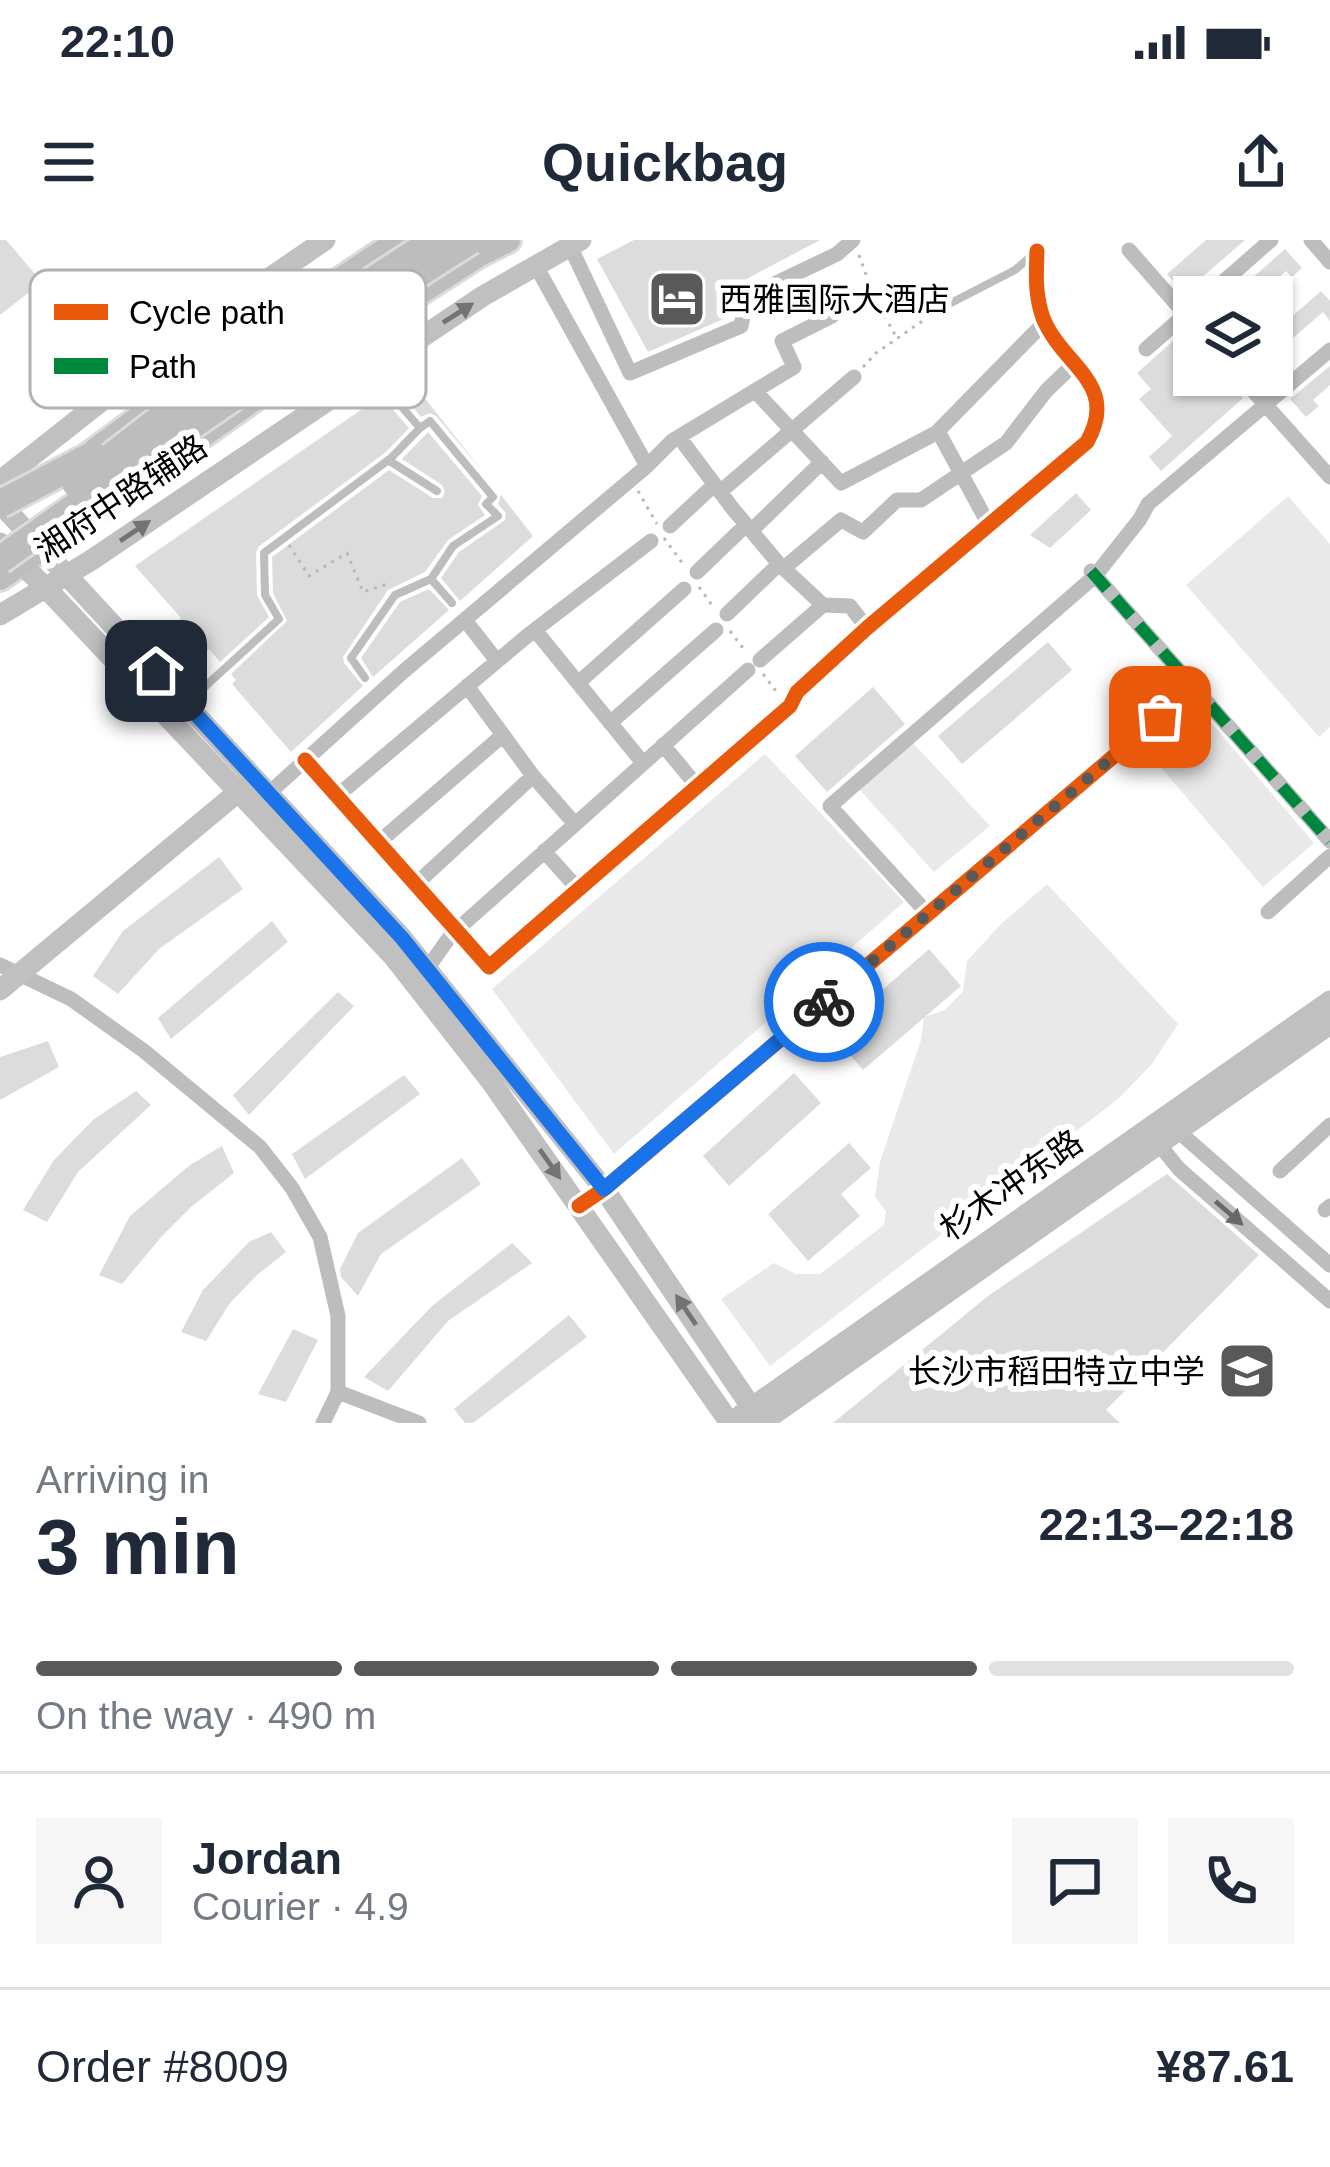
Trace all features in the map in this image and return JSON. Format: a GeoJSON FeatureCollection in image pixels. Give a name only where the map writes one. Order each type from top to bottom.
{"type":"FeatureCollection","features":[{"type":"Feature","properties":{"kind":"highway"},"geometry":{"type":"LineString","coordinates":[[389,270],[435,240]]}},
{"type":"Feature","properties":{"kind":"highway"},"geometry":{"type":"LineString","coordinates":[[424,270],[471,240]]}},
{"type":"Feature","properties":{"kind":"highway"},"geometry":{"type":"LineString","coordinates":[[1,521],[177,408]]}},
{"type":"Feature","properties":{"kind":"highway"},"geometry":{"type":"LineString","coordinates":[[12,566],[148,454],[215,408]]}},
{"type":"Feature","properties":{"kind":"main road"},"geometry":{"type":"LineString","coordinates":[[282,270],[326,240]]}},
{"type":"Feature","properties":{"kind":"main road"},"geometry":{"type":"LineString","coordinates":[[355,270],[400,240]]}},
{"type":"Feature","properties":{"kind":"main road"},"geometry":{"type":"LineString","coordinates":[[426,289],[508,240]]}},
{"type":"Feature","properties":{"kind":"main road","name":"湘府中路辅路"},"geometry":{"type":"LineString","coordinates":[[426,333],[576,243]]}},
{"type":"Feature","properties":{"kind":"main road"},"geometry":{"type":"LineString","coordinates":[[0,481],[93,408]]}},
{"type":"Feature","properties":{"kind":"main road"},"geometry":{"type":"LineString","coordinates":[[153,408],[1,521],[12,566],[46,588],[402,938],[604,1189],[759,1419]]}},
{"type":"Feature","properties":{"kind":"main road"},"geometry":{"type":"LineString","coordinates":[[12,566],[241,408]]}},
{"type":"Feature","properties":{"kind":"main road","name":"湘府中路辅路"},"geometry":{"type":"LineString","coordinates":[[0,615],[68,575],[314,408]]}},
{"type":"Feature","properties":{"kind":"main road"},"geometry":{"type":"LineString","coordinates":[[12,566],[68,575],[185,704],[490,1080],[730,1423]]}},
{"type":"Feature","properties":{"kind":"main road"},"geometry":{"type":"LineString","coordinates":[[6,977],[253,788]]}},
{"type":"Feature","properties":{"kind":"main road","name":"杉木冲东路"},"geometry":{"type":"LineString","coordinates":[[1173,1123],[1330,1001]]}},
{"type":"Feature","properties":{"kind":"main road","name":"杉木冲东路"},"geometry":{"type":"LineString","coordinates":[[730,1423],[759,1419],[1173,1123],[1330,1024]]}},
{"type":"Feature","properties":{"kind":"street"},"geometry":{"type":"LineString","coordinates":[[576,243],[630,374],[741,326],[747,297],[836,254],[853,240]]}},
{"type":"Feature","properties":{"kind":"street"},"geometry":{"type":"LineString","coordinates":[[1229,276],[1271,240]]}},
{"type":"Feature","properties":{"kind":"street"},"geometry":{"type":"LineString","coordinates":[[1311,240],[1330,262]]}},
{"type":"Feature","properties":{"kind":"street"},"geometry":{"type":"LineString","coordinates":[[1129,250],[1173,296]]}},
{"type":"Feature","properties":{"kind":"street"},"geometry":{"type":"LineString","coordinates":[[305,760],[489,967],[788,707],[796,692],[867,628],[1087,442],[1098,422],[1099,399],[1045,322],[1036,291],[1037,251]]}},
{"type":"Feature","properties":{"kind":"street"},"geometry":{"type":"LineString","coordinates":[[536,266],[647,466]]}},
{"type":"Feature","properties":{"kind":"street"},"geometry":{"type":"LineString","coordinates":[[253,788],[305,760],[679,437],[794,367],[782,341],[832,316]]}},
{"type":"Feature","properties":{"kind":"street"},"geometry":{"type":"LineString","coordinates":[[755,391],[841,483],[938,430],[1045,322]]}},
{"type":"Feature","properties":{"kind":"street"},"geometry":{"type":"LineString","coordinates":[[1146,349],[1173,329]]}},
{"type":"Feature","properties":{"kind":"street"},"geometry":{"type":"LineString","coordinates":[[928,914],[830,806],[1093,574],[1148,504],[1330,350]]}},
{"type":"Feature","properties":{"kind":"street"},"geometry":{"type":"LineString","coordinates":[[727,614],[841,520],[863,532],[897,500],[921,500],[1006,443],[1046,391],[1074,364]]}},
{"type":"Feature","properties":{"kind":"street"},"geometry":{"type":"LineString","coordinates":[[670,526],[854,377]]}},
{"type":"Feature","properties":{"kind":"street"},"geometry":{"type":"LineString","coordinates":[[1258,396],[1330,477]]}},
{"type":"Feature","properties":{"kind":"street"},"geometry":{"type":"LineString","coordinates":[[938,430],[989,525]]}},
{"type":"Feature","properties":{"kind":"street"},"geometry":{"type":"LineString","coordinates":[[679,437],[782,567],[823,604],[850,607],[867,628]]}},
{"type":"Feature","properties":{"kind":"street"},"geometry":{"type":"LineString","coordinates":[[697,572],[822,462]]}},
{"type":"Feature","properties":{"kind":"street"},"geometry":{"type":"LineString","coordinates":[[337,796],[535,630],[651,541]]}},
{"type":"Feature","properties":{"kind":"street"},"geometry":{"type":"LineString","coordinates":[[1093,574],[1330,841]]}},
{"type":"Feature","properties":{"kind":"street"},"geometry":{"type":"LineString","coordinates":[[578,683],[684,589]]}},
{"type":"Feature","properties":{"kind":"street"},"geometry":{"type":"LineString","coordinates":[[427,969],[457,929],[823,604]]}},
{"type":"Feature","properties":{"kind":"street"},"geometry":{"type":"LineString","coordinates":[[465,620],[497,661]]}},
{"type":"Feature","properties":{"kind":"street"},"geometry":{"type":"LineString","coordinates":[[535,630],[643,763]]}},
{"type":"Feature","properties":{"kind":"street"},"geometry":{"type":"LineString","coordinates":[[610,723],[716,630]]}},
{"type":"Feature","properties":{"kind":"street"},"geometry":{"type":"LineString","coordinates":[[467,686],[575,824]]}},
{"type":"Feature","properties":{"kind":"street"},"geometry":{"type":"LineString","coordinates":[[580,1206],[1193,688]]}},
{"type":"Feature","properties":{"kind":"street"},"geometry":{"type":"LineString","coordinates":[[379,842],[503,735]]}},
{"type":"Feature","properties":{"kind":"street"},"geometry":{"type":"LineString","coordinates":[[663,745],[697,786]]}},
{"type":"Feature","properties":{"kind":"street"},"geometry":{"type":"LineString","coordinates":[[416,884],[533,776]]}},
{"type":"Feature","properties":{"kind":"street"},"geometry":{"type":"LineString","coordinates":[[544,851],[578,889]]}},
{"type":"Feature","properties":{"kind":"street"},"geometry":{"type":"LineString","coordinates":[[1268,912],[1330,856]]}},
{"type":"Feature","properties":{"kind":"street"},"geometry":{"type":"LineString","coordinates":[[6,977],[71,999],[144,1051],[260,1147],[292,1188],[320,1237],[338,1316],[338,1392],[323,1423]]}},
{"type":"Feature","properties":{"kind":"street"},"geometry":{"type":"LineString","coordinates":[[1173,1123],[1330,1265]]}},
{"type":"Feature","properties":{"kind":"street"},"geometry":{"type":"LineString","coordinates":[[1280,1171],[1330,1125]]}},
{"type":"Feature","properties":{"kind":"street"},"geometry":{"type":"LineString","coordinates":[[1153,1137],[1179,1169],[1330,1300]]}},
{"type":"Feature","properties":{"kind":"street"},"geometry":{"type":"LineString","coordinates":[[338,1392],[419,1423]]}},
{"type":"Feature","properties":{"kind":"lane"},"geometry":{"type":"LineString","coordinates":[[947,305],[1015,270],[1037,251]]}},
{"type":"Feature","properties":{"kind":"lane"},"geometry":{"type":"LineString","coordinates":[[403,408],[420,428]]}},
{"type":"Feature","properties":{"kind":"lane"},"geometry":{"type":"LineString","coordinates":[[185,704],[279,619],[265,595],[264,553],[388,460],[430,421],[494,497],[486,505],[498,516],[453,546],[431,579],[395,595],[351,658],[365,678]]}},
{"type":"Feature","properties":{"kind":"lane"},"geometry":{"type":"LineString","coordinates":[[388,460],[437,491]]}},
{"type":"Feature","properties":{"kind":"lane"},"geometry":{"type":"LineString","coordinates":[[431,579],[452,603]]}},
{"type":"Feature","properties":{"kind":"path"},"geometry":{"type":"LineString","coordinates":[[853,240],[874,298],[897,338]]}},
{"type":"Feature","properties":{"kind":"path"},"geometry":{"type":"LineString","coordinates":[[832,316],[874,298]]}},
{"type":"Feature","properties":{"kind":"path"},"geometry":{"type":"LineString","coordinates":[[854,377],[875,352],[947,305]]}},
{"type":"Feature","properties":{"kind":"path"},"geometry":{"type":"LineString","coordinates":[[632,478],[664,538],[788,707]]}},
{"type":"Feature","properties":{"kind":"path"},"geometry":{"type":"LineString","coordinates":[[284,538],[309,576],[346,554],[363,592],[389,581],[395,595]]}},
{"type":"Feature","properties":{"kind":"shaded area"},"geometry":{"type":"Polygon","coordinates":[[[1288,496],[1330,544],[1330,727],[1319,737],[1186,585],[1288,496]]]}},
{"type":"Feature","properties":{"kind":"shaded area"},"geometry":{"type":"Polygon","coordinates":[[[1197,706],[1314,843],[1263,887],[1146,750],[1197,706]]]}},
{"type":"Feature","properties":{"kind":"shaded area"},"geometry":{"type":"Polygon","coordinates":[[[903,732],[990,826],[934,872],[850,779],[903,732]]]}},
{"type":"Feature","properties":{"kind":"shaded area"},"geometry":{"type":"Polygon","coordinates":[[[765,754],[904,902],[614,1154],[492,989],[765,754]]]}},
{"type":"Feature","properties":{"kind":"shaded area"},"geometry":{"type":"Polygon","coordinates":[[[1047,884],[1178,1024],[1152,1064],[1118,1099],[770,1366],[721,1299],[774,1263],[796,1274],[820,1274],[884,1225],[886,1211],[875,1197],[880,1162],[921,1040],[924,1017],[945,1010],[963,991],[967,961],[1047,884]]]}},
{"type":"Feature","properties":{"kind":"building"},"geometry":{"type":"Polygon","coordinates":[[[0,240],[6,240],[32,270],[30,291],[0,315],[0,240]]]}},
{"type":"Feature","properties":{"kind":"building","name":"西雅国际大酒店"},"geometry":{"type":"Polygon","coordinates":[[[634,240],[820,240],[741,282],[728,317],[648,352],[597,259],[634,240]]]}},
{"type":"Feature","properties":{"kind":"building"},"geometry":{"type":"Polygon","coordinates":[[[1206,240],[1245,240],[1204,276],[1173,276],[1173,281],[1167,274],[1206,240]]]}},
{"type":"Feature","properties":{"kind":"building"},"geometry":{"type":"Polygon","coordinates":[[[1285,249],[1302,268],[1293,276],[1286,271],[1280,276],[1255,276],[1285,249]]]}},
{"type":"Feature","properties":{"kind":"building"},"geometry":{"type":"Polygon","coordinates":[[[1321,291],[1330,301],[1330,321],[1323,312],[1293,338],[1293,316],[1321,291]]]}},
{"type":"Feature","properties":{"kind":"building"},"geometry":{"type":"Polygon","coordinates":[[[1173,341],[1173,396],[1243,398],[1161,471],[1149,457],[1172,436],[1139,399],[1151,389],[1137,373],[1173,341]]]}},
{"type":"Feature","properties":{"kind":"building"},"geometry":{"type":"Polygon","coordinates":[[[1330,366],[1330,385],[1313,400],[1319,406],[1306,417],[1290,399],[1330,366]]]}},
{"type":"Feature","properties":{"kind":"building"},"geometry":{"type":"Polygon","coordinates":[[[426,400],[484,473],[436,416],[421,417],[413,408],[426,408],[426,400]]]}},
{"type":"Feature","properties":{"kind":"building"},"geometry":{"type":"Polygon","coordinates":[[[364,408],[392,408],[409,428],[386,452],[258,547],[257,595],[269,617],[220,662],[209,649],[201,656],[175,624],[181,618],[135,566],[364,408]]]}},
{"type":"Feature","properties":{"kind":"building"},"geometry":{"type":"Polygon","coordinates":[[[428,432],[482,496],[478,505],[485,515],[448,540],[425,572],[388,590],[343,657],[363,686],[291,752],[232,684],[236,680],[231,674],[287,621],[273,593],[272,557],[389,470],[433,498],[442,498],[442,485],[402,459],[428,432]]]}},
{"type":"Feature","properties":{"kind":"building"},"geometry":{"type":"Polygon","coordinates":[[[1076,493],[1091,510],[1050,548],[1030,535],[1076,493]]]}},
{"type":"Feature","properties":{"kind":"building"},"geometry":{"type":"Polygon","coordinates":[[[501,495],[533,536],[460,601],[441,578],[459,552],[505,520],[506,513],[498,504],[501,495]]]}},
{"type":"Feature","properties":{"kind":"building"},"geometry":{"type":"Polygon","coordinates":[[[429,589],[449,610],[373,677],[361,658],[400,602],[429,589]]]}},
{"type":"Feature","properties":{"kind":"building"},"geometry":{"type":"Polygon","coordinates":[[[1048,642],[1072,670],[962,764],[938,736],[1048,642]]]}},
{"type":"Feature","properties":{"kind":"building"},"geometry":{"type":"Polygon","coordinates":[[[873,687],[905,724],[827,792],[795,756],[873,687]]]}},
{"type":"Feature","properties":{"kind":"building"},"geometry":{"type":"Polygon","coordinates":[[[219,857],[243,889],[159,949],[118,994],[93,976],[123,931],[219,857]]]}},
{"type":"Feature","properties":{"kind":"building"},"geometry":{"type":"Polygon","coordinates":[[[272,921],[288,942],[171,1039],[158,1018],[272,921]]]}},
{"type":"Feature","properties":{"kind":"building"},"geometry":{"type":"Polygon","coordinates":[[[929,949],[961,986],[863,1070],[832,1034],[929,949]]]}},
{"type":"Feature","properties":{"kind":"building"},"geometry":{"type":"Polygon","coordinates":[[[338,992],[354,1006],[249,1115],[233,1095],[338,992]]]}},
{"type":"Feature","properties":{"kind":"building"},"geometry":{"type":"Polygon","coordinates":[[[48,1041],[59,1067],[0,1100],[0,1057],[48,1041]]]}},
{"type":"Feature","properties":{"kind":"building"},"geometry":{"type":"Polygon","coordinates":[[[794,1073],[821,1103],[729,1186],[703,1156],[794,1073]]]}},
{"type":"Feature","properties":{"kind":"building"},"geometry":{"type":"Polygon","coordinates":[[[404,1075],[420,1094],[305,1179],[292,1154],[404,1075]]]}},
{"type":"Feature","properties":{"kind":"building"},"geometry":{"type":"Polygon","coordinates":[[[136,1091],[151,1105],[78,1172],[47,1222],[23,1210],[54,1160],[94,1119],[136,1091]]]}},
{"type":"Feature","properties":{"kind":"building"},"geometry":{"type":"Polygon","coordinates":[[[849,1143],[871,1168],[841,1194],[860,1216],[808,1261],[768,1214],[849,1143]]]}},
{"type":"Feature","properties":{"kind":"building"},"geometry":{"type":"Polygon","coordinates":[[[222,1146],[234,1173],[191,1207],[122,1284],[99,1275],[130,1216],[190,1165],[222,1146]]]}},
{"type":"Feature","properties":{"kind":"building"},"geometry":{"type":"Polygon","coordinates":[[[462,1158],[481,1184],[381,1254],[358,1296],[341,1277],[340,1269],[358,1233],[462,1158]]]}},
{"type":"Feature","properties":{"kind":"building"},"geometry":{"type":"Polygon","coordinates":[[[1167,1174],[1259,1255],[1106,1410],[1120,1423],[833,1423],[988,1296],[1167,1174]]]}},
{"type":"Feature","properties":{"kind":"building"},"geometry":{"type":"Polygon","coordinates":[[[271,1232],[286,1252],[230,1303],[206,1341],[181,1332],[203,1290],[249,1242],[271,1232]]]}},
{"type":"Feature","properties":{"kind":"building"},"geometry":{"type":"Polygon","coordinates":[[[512,1243],[532,1263],[448,1321],[388,1391],[364,1377],[432,1306],[512,1243]]]}},
{"type":"Feature","properties":{"kind":"building"},"geometry":{"type":"Polygon","coordinates":[[[569,1315],[587,1337],[473,1423],[465,1423],[454,1409],[569,1315]]]}},
{"type":"Feature","properties":{"kind":"building"},"geometry":{"type":"Polygon","coordinates":[[[293,1329],[318,1340],[286,1402],[258,1394],[293,1329]]]}},
{"type":"Feature","properties":{"kind":"marked path"},"geometry":{"type":"LineString","coordinates":[[1091,571],[1330,841]]}},
{"type":"Feature","properties":{"kind":"cycle path"},"geometry":{"type":"LineString","coordinates":[[305,760],[489,967],[790,706],[797,692],[867,628],[1087,442],[1097,405],[1085,376],[1043,318],[1037,293],[1037,251]]}},
{"type":"Feature","properties":{"kind":"cycle path"},"geometry":{"type":"LineString","coordinates":[[579,1206],[1193,689]]}},
{"type":"Feature","properties":{"kind":"way so far"},"geometry":{"type":"LineString","coordinates":[[824,1002],[1160,717]]}},
{"type":"Feature","properties":{"kind":"place","name":"西雅国际大酒店"},"geometry":{"type":"Point","coordinates":[677,299]}},
{"type":"Feature","properties":{"kind":"place","name":"长沙市稻田特立中学"},"geometry":{"type":"Point","coordinates":[1247,1371]}},
{"type":"Feature","properties":{"kind":"route"},"geometry":{"type":"LineString","coordinates":[[156,671],[402,938],[604,1189],[824,1002]]}}]}
